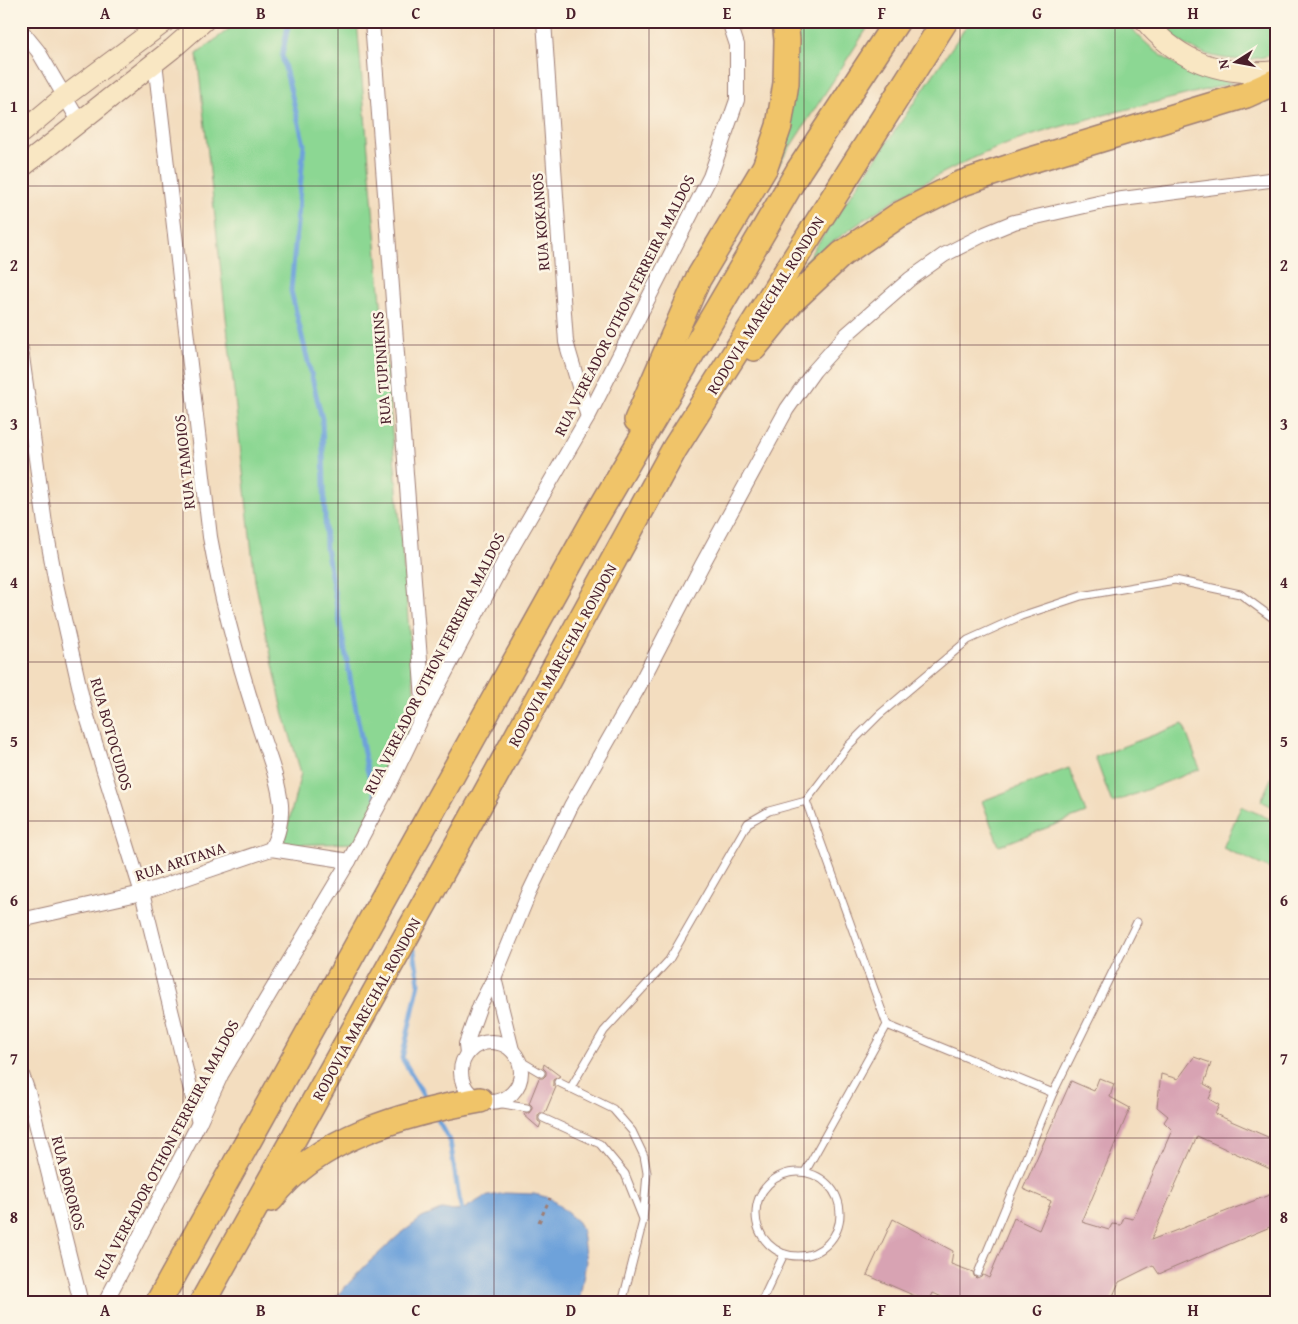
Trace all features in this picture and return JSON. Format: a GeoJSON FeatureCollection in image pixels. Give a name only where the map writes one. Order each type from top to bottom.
{"type":"FeatureCollection","features":[{"type":"Feature","properties":{"kind":"highway"},"geometry":{"type":"LineString","coordinates":[[593,522],[698,279],[765,167],[779,126],[786,83],[787,40],[785,21]]}},
{"type":"Feature","properties":{"kind":"highway"},"geometry":{"type":"LineString","coordinates":[[158,1303],[593,522],[800,170],[897,21]]}},
{"type":"Feature","properties":{"kind":"highway","name":"RODOVIA MARECHAL RONDON"},"geometry":{"type":"LineString","coordinates":[[202,1303],[481,802],[675,448],[945,21]]}},
{"type":"Feature","properties":{"kind":"highway"},"geometry":{"type":"LineString","coordinates":[[675,448],[792,301],[842,254],[899,215],[960,184],[1026,162],[1246,96],[1277,81]]}},
{"type":"Feature","properties":{"kind":"highway"},"geometry":{"type":"LineString","coordinates":[[215,1279],[274,1196],[290,1178],[312,1159],[345,1141],[400,1119],[434,1109],[485,1101]]}},
{"type":"Feature","properties":{"kind":"street"},"geometry":{"type":"LineString","coordinates":[[21,133],[64,97],[166,21]]}},
{"type":"Feature","properties":{"kind":"street"},"geometry":{"type":"LineString","coordinates":[[21,168],[204,21]]}},
{"type":"Feature","properties":{"kind":"street","name":"RUA TUPINIKINS"},"geometry":{"type":"LineString","coordinates":[[372,21],[424,712]]}},
{"type":"Feature","properties":{"kind":"street","name":"RUA KOKANOS"},"geometry":{"type":"LineString","coordinates":[[544,21],[566,342],[588,417]]}},
{"type":"Feature","properties":{"kind":"street","name":"RUA VEREADOR OTHON FERREIRA MALDOS"},"geometry":{"type":"LineString","coordinates":[[105,1303],[199,1123],[221,1075],[349,861],[389,786],[424,712],[506,558],[588,417],[710,178],[737,100],[737,45],[729,21]]}},
{"type":"Feature","properties":{"kind":"street"},"geometry":{"type":"LineString","coordinates":[[1145,21],[1171,47],[1190,59],[1211,67],[1233,72],[1256,73],[1277,71]]}},
{"type":"Feature","properties":{"kind":"street"},"geometry":{"type":"LineString","coordinates":[[21,30],[38,51],[79,121]]}},
{"type":"Feature","properties":{"kind":"street","name":"RUA TAMOIOS"},"geometry":{"type":"LineString","coordinates":[[155,62],[210,537],[227,613],[281,805],[280,822],[271,849]]}},
{"type":"Feature","properties":{"kind":"street"},"geometry":{"type":"LineString","coordinates":[[467,1053],[466,1044],[480,1005],[494,978],[529,893],[571,806],[638,688],[787,409],[814,371],[847,334],[910,279],[944,256],[985,234],[1014,222],[1107,201],[1277,179]]}},
{"type":"Feature","properties":{"kind":"street","name":"RUA BOTOCUDOS"},"geometry":{"type":"LineString","coordinates":[[21,349],[44,524],[84,707],[142,893],[199,1123]]}},
{"type":"Feature","properties":{"kind":"street","name":"RUA ARITANA"},"geometry":{"type":"LineString","coordinates":[[21,920],[142,893],[271,849],[349,861]]}},
{"type":"Feature","properties":{"kind":"street"},"geometry":{"type":"LineString","coordinates":[[494,978],[521,1072],[513,1093],[503,1100],[485,1101],[470,1094],[463,1084],[461,1072],[467,1053],[479,1044],[490,1041],[502,1044],[515,1055]]}},
{"type":"Feature","properties":{"kind":"street","name":"RUA BOROROS"},"geometry":{"type":"LineString","coordinates":[[21,1072],[29,1094],[81,1303]]}},
{"type":"Feature","properties":{"kind":"lane"},"geometry":{"type":"LineString","coordinates":[[570,1089],[604,1032],[669,960],[748,823],[769,811],[806,801],[848,746],[879,715],[968,640],[1021,616],[1081,596],[1175,580],[1240,594],[1277,621]]}},
{"type":"Feature","properties":{"kind":"lane"},"geometry":{"type":"LineString","coordinates":[[806,801],[887,1025],[1053,1093]]}},
{"type":"Feature","properties":{"kind":"lane"},"geometry":{"type":"LineString","coordinates":[[978,1274],[1053,1093],[1137,922]]}},
{"type":"Feature","properties":{"kind":"lane"},"geometry":{"type":"LineString","coordinates":[[805,1172],[887,1025]]}},
{"type":"Feature","properties":{"kind":"lane"},"geometry":{"type":"LineString","coordinates":[[515,1055],[541,1073]]}},
{"type":"Feature","properties":{"kind":"lane"},"geometry":{"type":"LineString","coordinates":[[558,1082],[613,1109],[632,1130],[644,1156],[646,1173],[643,1221],[622,1303]]}},
{"type":"Feature","properties":{"kind":"lane"},"geometry":{"type":"LineString","coordinates":[[485,1101],[526,1108]]}},
{"type":"Feature","properties":{"kind":"lane"},"geometry":{"type":"LineString","coordinates":[[543,1118],[600,1144],[625,1174],[643,1221]]}},
{"type":"Feature","properties":{"kind":"lane"},"geometry":{"type":"LineString","coordinates":[[791,1172],[805,1172],[818,1177],[828,1185],[836,1196],[840,1209],[839,1223],[834,1236],[824,1247],[812,1254],[798,1256],[784,1254],[771,1247],[762,1236],[756,1223],[756,1208],[760,1195],[768,1184],[778,1176],[791,1172]]}},
{"type":"Feature","properties":{"kind":"lane"},"geometry":{"type":"LineString","coordinates":[[761,1303],[784,1254]]}},
{"type":"Feature","properties":{"kind":"path"},"geometry":{"type":"LineString","coordinates":[[539,1222],[550,1198]]}},
{"type":"Feature","properties":{"kind":"green space"},"geometry":{"type":"Polygon","coordinates":[[[239,21],[357,21],[416,713],[358,843],[283,845],[301,773],[283,711],[255,581],[197,54],[239,21]]]}},
{"type":"Feature","properties":{"kind":"green space"},"geometry":{"type":"Polygon","coordinates":[[[796,21],[872,21],[772,175],[796,21]]]}},
{"type":"Feature","properties":{"kind":"green space"},"geometry":{"type":"Polygon","coordinates":[[[970,21],[1126,21],[1148,45],[1174,63],[1202,76],[1234,83],[1071,124],[1026,137],[997,148],[945,172],[896,199],[803,265],[970,21]]]}},
{"type":"Feature","properties":{"kind":"green space"},"geometry":{"type":"Polygon","coordinates":[[[1155,21],[1255,21],[1277,31],[1277,53],[1252,59],[1226,59],[1202,53],[1179,41],[1155,21]]]}},
{"type":"Feature","properties":{"kind":"green space"},"geometry":{"type":"Polygon","coordinates":[[[1183,724],[1200,769],[1112,803],[1095,757],[1183,724]]]}},
{"type":"Feature","properties":{"kind":"green space"},"geometry":{"type":"Polygon","coordinates":[[[1069,768],[1086,813],[999,846],[982,801],[1069,768]]]}},
{"type":"Feature","properties":{"kind":"green space"},"geometry":{"type":"Polygon","coordinates":[[[1272,776],[1277,778],[1277,809],[1261,801],[1272,776]]]}},
{"type":"Feature","properties":{"kind":"green space"},"geometry":{"type":"Polygon","coordinates":[[[1241,806],[1277,822],[1277,872],[1223,848],[1241,806]]]}},
{"type":"Feature","properties":{"kind":"water"},"geometry":{"type":"Polygon","coordinates":[[[505,1193],[534,1194],[550,1198],[578,1222],[582,1231],[586,1262],[579,1303],[330,1303],[367,1264],[399,1235],[422,1218],[443,1209],[462,1210],[484,1197],[505,1193]]]}},
{"type":"Feature","properties":{"kind":"building"},"geometry":{"type":"Polygon","coordinates":[[[1194,1057],[1211,1063],[1204,1084],[1213,1089],[1209,1099],[1219,1105],[1215,1114],[1277,1141],[1277,1172],[1197,1136],[1151,1240],[1277,1192],[1277,1224],[1159,1274],[1153,1265],[1119,1282],[1110,1303],[955,1303],[933,1293],[929,1302],[867,1275],[893,1219],[953,1251],[951,1264],[973,1272],[976,1278],[983,1275],[989,1278],[1014,1218],[1039,1230],[1051,1201],[1023,1189],[1071,1081],[1094,1091],[1099,1078],[1114,1084],[1110,1097],[1130,1108],[1082,1222],[1109,1230],[1112,1224],[1121,1225],[1124,1217],[1133,1219],[1172,1130],[1164,1122],[1168,1116],[1157,1107],[1161,1074],[1178,1079],[1194,1057]]]}},
{"type":"Feature","properties":{"kind":"building"},"geometry":{"type":"Polygon","coordinates":[[[544,1064],[560,1076],[553,1080],[553,1085],[556,1087],[545,1113],[540,1113],[538,1116],[538,1121],[541,1123],[539,1128],[524,1115],[532,1109],[529,1103],[539,1078],[543,1078],[546,1075],[546,1071],[543,1068],[544,1064]]]}},
{"type":"Feature","properties":{"kind":"waterway"},"geometry":{"type":"LineString","coordinates":[[289,21],[282,56],[304,144],[291,291],[322,419],[326,548],[367,769],[376,797]]}},
{"type":"Feature","properties":{"kind":"waterway"},"geometry":{"type":"LineString","coordinates":[[414,951],[419,983],[402,1058],[429,1104]]}},
{"type":"Feature","properties":{"kind":"waterway"},"geometry":{"type":"LineString","coordinates":[[436,1116],[450,1141],[462,1210]]}}]}
